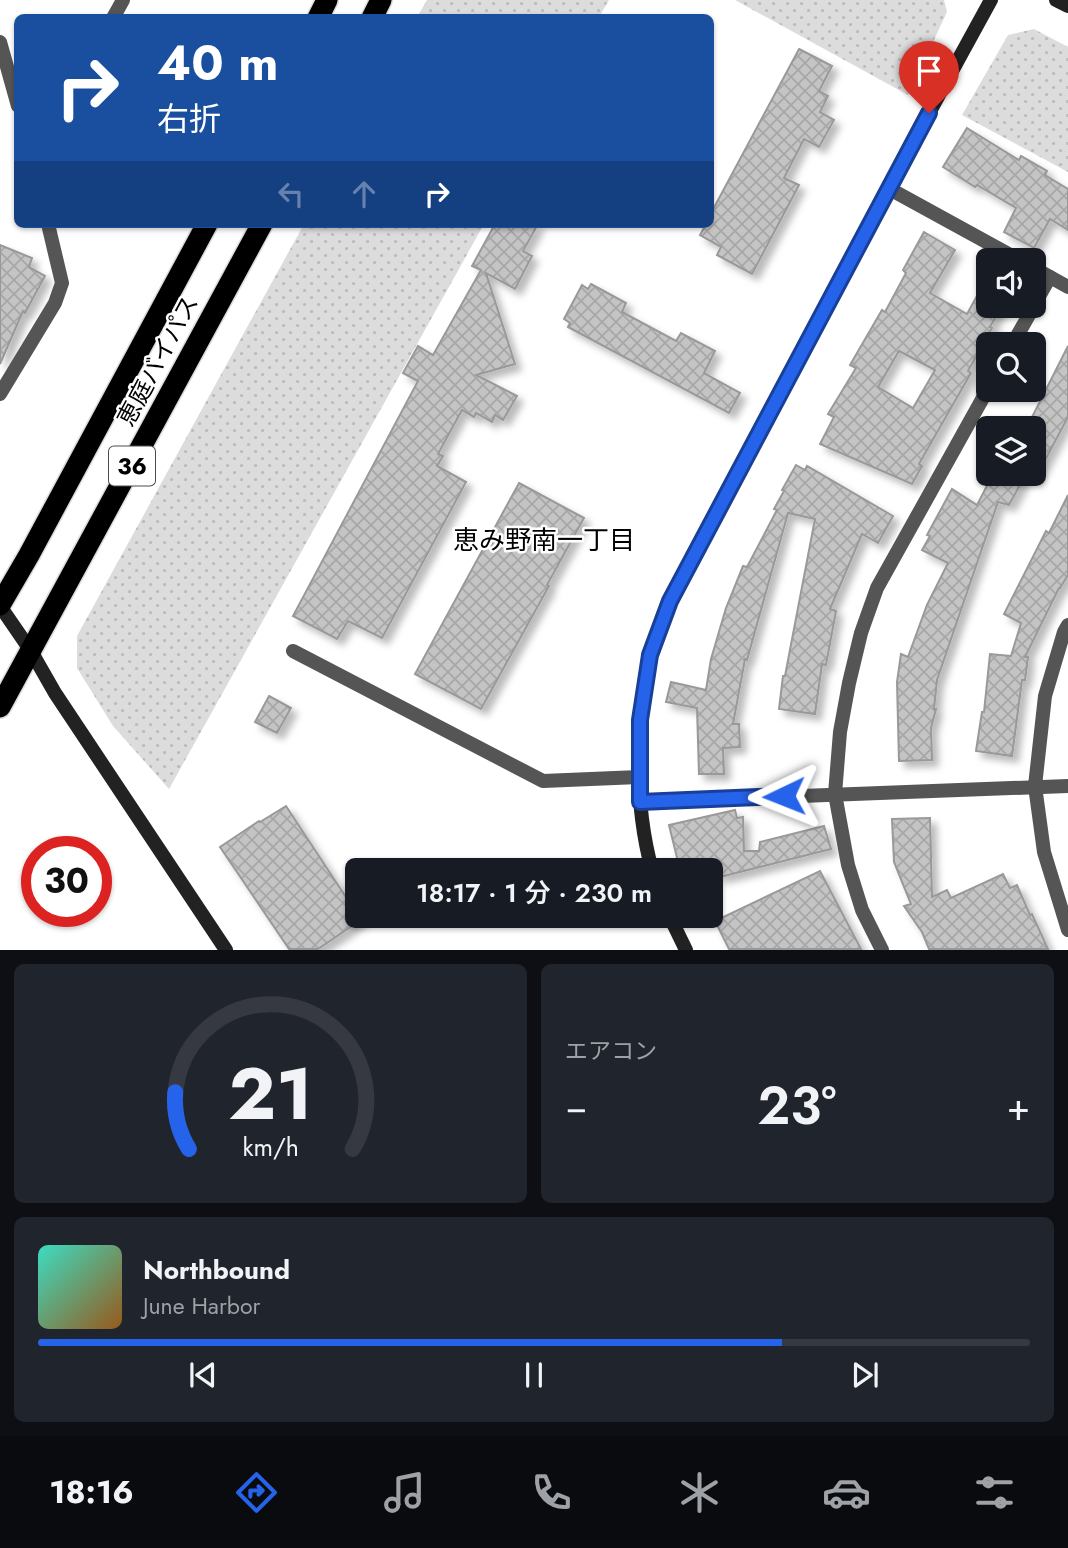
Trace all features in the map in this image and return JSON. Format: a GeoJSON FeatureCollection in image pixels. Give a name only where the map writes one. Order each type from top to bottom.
{"type":"FeatureCollection","features":[{"type":"Feature","properties":{"kind":"highway","name":"恵庭バイパス"},"geometry":{"type":"LineString","coordinates":[[0,605],[205,228]]}},
{"type":"Feature","properties":{"kind":"highway","name":"恵庭バイパス"},"geometry":{"type":"LineString","coordinates":[[0,707],[260,228]]}},
{"type":"Feature","properties":{"kind":"street"},"geometry":{"type":"LineString","coordinates":[[649,858],[640,802],[640,720],[650,655],[670,601],[888,188],[991,0]]}},
{"type":"Feature","properties":{"kind":"street"},"geometry":{"type":"LineString","coordinates":[[1056,0],[1068,6]]}},
{"type":"Feature","properties":{"kind":"street"},"geometry":{"type":"LineString","coordinates":[[0,42],[14,92]]}},
{"type":"Feature","properties":{"kind":"street"},"geometry":{"type":"LineString","coordinates":[[888,188],[997,248]]}},
{"type":"Feature","properties":{"kind":"street"},"geometry":{"type":"LineString","coordinates":[[0,394],[55,303],[62,283],[49,228]]}},
{"type":"Feature","properties":{"kind":"street"},"geometry":{"type":"LineString","coordinates":[[1046,275],[1068,287]]}},
{"type":"Feature","properties":{"kind":"street"},"geometry":{"type":"LineString","coordinates":[[1046,284],[1050,277]]}},
{"type":"Feature","properties":{"kind":"street"},"geometry":{"type":"LineString","coordinates":[[882,950],[862,910],[848,865],[835,794],[840,732],[861,633],[877,587],[981,402]]}},
{"type":"Feature","properties":{"kind":"street"},"geometry":{"type":"LineString","coordinates":[[0,605],[55,693],[226,950]]}},
{"type":"Feature","properties":{"kind":"street"},"geometry":{"type":"LineString","coordinates":[[1068,625],[1045,696],[1035,786],[1044,852],[1068,930]]}},
{"type":"Feature","properties":{"kind":"street"},"geometry":{"type":"LineString","coordinates":[[293,651],[543,781],[639,777]]}},
{"type":"Feature","properties":{"kind":"street"},"geometry":{"type":"LineString","coordinates":[[640,802],[1068,786]]}},
{"type":"Feature","properties":{"kind":"street"},"geometry":{"type":"LineString","coordinates":[[674,928],[685,950]]}},
{"type":"Feature","properties":{"kind":"shaded area"},"geometry":{"type":"Polygon","coordinates":[[[427,0],[609,0],[601,14],[419,14],[427,0]]]}},
{"type":"Feature","properties":{"kind":"shaded area"},"geometry":{"type":"Polygon","coordinates":[[[735,0],[944,0],[947,12],[908,95],[735,0]]]}},
{"type":"Feature","properties":{"kind":"shaded area"},"geometry":{"type":"Polygon","coordinates":[[[1034,29],[1068,47],[1068,172],[962,115],[1008,35],[1034,29]]]}},
{"type":"Feature","properties":{"kind":"shaded area"},"geometry":{"type":"Polygon","coordinates":[[[302,228],[482,228],[169,789],[113,726],[77,668],[77,636],[302,228]]]}},
{"type":"Feature","properties":{"kind":"building"},"geometry":{"type":"Polygon","coordinates":[[[799,49],[832,66],[819,91],[828,96],[820,112],[834,120],[819,147],[804,139],[784,178],[799,185],[752,274],[717,255],[721,247],[700,235],[704,228],[714,228],[714,208],[799,49]]]}},
{"type":"Feature","properties":{"kind":"building"},"geometry":{"type":"Polygon","coordinates":[[[967,128],[1019,160],[1021,156],[1047,171],[1045,175],[1068,189],[1068,230],[1050,219],[1034,248],[1004,232],[1016,208],[943,167],[967,128]]]}},
{"type":"Feature","properties":{"kind":"building"},"geometry":{"type":"Polygon","coordinates":[[[493,228],[536,228],[523,251],[532,256],[515,289],[486,273],[515,364],[476,375],[517,396],[503,420],[495,415],[492,422],[476,413],[474,417],[462,410],[438,454],[443,456],[437,466],[466,482],[382,638],[348,621],[337,639],[293,616],[418,381],[403,373],[418,346],[433,355],[481,270],[472,266],[493,228]]]}},
{"type":"Feature","properties":{"kind":"building"},"geometry":{"type":"Polygon","coordinates":[[[924,232],[955,250],[930,293],[967,314],[976,298],[976,318],[995,318],[990,332],[976,332],[976,357],[968,371],[971,373],[919,464],[922,466],[912,484],[820,444],[834,417],[828,414],[856,368],[850,365],[882,310],[885,312],[906,273],[903,270],[924,232]],[[899,351],[878,387],[913,408],[935,370],[899,351]]]}},
{"type":"Feature","properties":{"kind":"building"},"geometry":{"type":"Polygon","coordinates":[[[0,245],[32,258],[29,267],[45,276],[25,313],[23,311],[0,364],[0,245]]]}},
{"type":"Feature","properties":{"kind":"building"},"geometry":{"type":"Polygon","coordinates":[[[591,284],[626,303],[622,312],[676,341],[681,333],[715,351],[704,373],[740,393],[729,413],[568,327],[570,323],[564,319],[582,285],[588,289],[591,284]]]}},
{"type":"Feature","properties":{"kind":"building"},"geometry":{"type":"Polygon","coordinates":[[[1068,346],[1068,417],[1046,458],[1046,416],[1033,416],[1040,402],[1046,402],[1046,389],[1068,346]]]}},
{"type":"Feature","properties":{"kind":"building"},"geometry":{"type":"Polygon","coordinates":[[[796,465],[805,470],[807,466],[893,516],[878,543],[862,534],[830,609],[836,611],[826,665],[822,664],[815,714],[779,709],[783,676],[815,519],[788,513],[747,660],[745,659],[733,724],[739,724],[740,747],[723,748],[724,774],[699,774],[697,708],[666,702],[671,682],[706,690],[711,659],[726,608],[743,566],[747,567],[777,510],[774,509],[784,491],[782,490],[796,465]]]}},
{"type":"Feature","properties":{"kind":"building"},"geometry":{"type":"Polygon","coordinates":[[[519,483],[584,518],[481,709],[415,674],[519,483]]]}},
{"type":"Feature","properties":{"kind":"building"},"geometry":{"type":"Polygon","coordinates":[[[987,486],[1019,486],[1009,505],[998,502],[937,680],[936,709],[931,728],[932,760],[899,761],[897,682],[901,654],[908,657],[927,605],[948,563],[922,550],[930,536],[927,535],[952,489],[977,505],[987,486]]]}},
{"type":"Feature","properties":{"kind":"building"},"geometry":{"type":"Polygon","coordinates":[[[1068,495],[1068,575],[1025,657],[1028,657],[1025,680],[1022,680],[1012,756],[976,751],[984,712],[990,654],[1011,656],[1021,623],[1004,614],[1046,531],[1049,533],[1068,495]]]}},
{"type":"Feature","properties":{"kind":"building"},"geometry":{"type":"Polygon","coordinates":[[[269,696],[291,708],[277,733],[255,722],[269,696]]]}},
{"type":"Feature","properties":{"kind":"building"},"geometry":{"type":"Polygon","coordinates":[[[286,806],[345,896],[345,928],[349,928],[318,949],[289,949],[220,847],[286,806]]]}},
{"type":"Feature","properties":{"kind":"building"},"geometry":{"type":"Polygon","coordinates":[[[735,810],[737,818],[743,817],[744,851],[759,851],[760,842],[824,826],[831,849],[723,876],[723,858],[677,858],[669,825],[735,810]]]}},
{"type":"Feature","properties":{"kind":"building"},"geometry":{"type":"Polygon","coordinates":[[[930,818],[932,897],[947,890],[951,898],[1003,874],[1010,888],[1017,885],[1048,949],[929,949],[922,932],[904,906],[911,904],[894,862],[892,819],[930,818]]]}},
{"type":"Feature","properties":{"kind":"building"},"geometry":{"type":"Polygon","coordinates":[[[820,871],[861,949],[729,949],[718,928],[723,928],[723,917],[820,871]]]}},
{"type":"Feature","properties":{"kind":"district","name":"恵み野南一丁目"},"geometry":{"type":"Point","coordinates":[544,540]}},
{"type":"Feature","properties":{"kind":"route"},"geometry":{"type":"LineString","coordinates":[[784,796],[640,802],[640,720],[650,655],[670,601],[929,113]]}}]}
